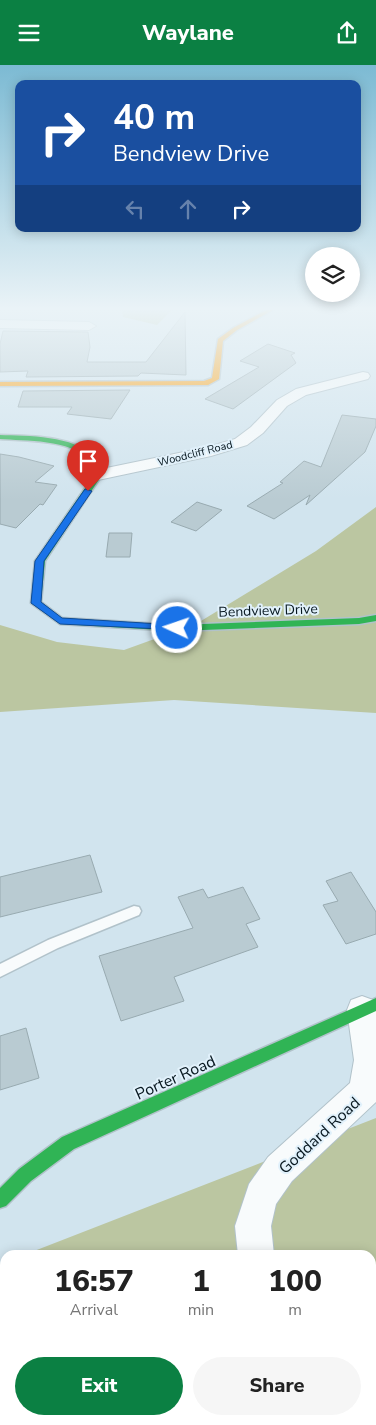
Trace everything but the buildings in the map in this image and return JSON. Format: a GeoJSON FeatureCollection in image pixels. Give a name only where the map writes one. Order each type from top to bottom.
{"type":"FeatureCollection","features":[{"type":"Feature","properties":{"kind":"street"},"geometry":{"type":"LineString","coordinates":[[0,385],[205,383],[215,379],[216,373]]}},
{"type":"Feature","properties":{"kind":"street","name":"Woodcliff Road"},"geometry":{"type":"LineString","coordinates":[[98,475],[211,451],[241,442],[257,430],[282,403],[301,392],[364,376]]}},
{"type":"Feature","properties":{"kind":"street"},"geometry":{"type":"LineString","coordinates":[[0,437],[60,444],[79,450],[90,458],[98,475]]}},
{"type":"Feature","properties":{"kind":"street","name":"Bendview Drive"},"geometry":{"type":"LineString","coordinates":[[98,475],[40,561],[36,603],[60,621],[177,628],[359,621],[376,618]]}},
{"type":"Feature","properties":{"kind":"street","name":"Porter Road"},"geometry":{"type":"LineString","coordinates":[[0,1200],[12,1171],[68,1143],[369,1007]]}},
{"type":"Feature","properties":{"kind":"street","name":"Goddard Road"},"geometry":{"type":"LineString","coordinates":[[255,1250],[253,1226],[261,1196],[280,1169],[365,1091],[370,1060],[369,1007]]}},
{"type":"Feature","properties":{"kind":"lane"},"geometry":{"type":"LineString","coordinates":[[0,971],[53,944],[134,911]]}},
{"type":"Feature","properties":{"kind":"green space"},"geometry":{"type":"Polygon","coordinates":[[[376,507],[376,713],[174,700],[0,712],[0,625],[57,642],[124,650],[196,624],[316,551],[376,507]]]}},
{"type":"Feature","properties":{"kind":"green space"},"geometry":{"type":"Polygon","coordinates":[[[376,1118],[376,1250],[37,1250],[376,1118]]]}},
{"type":"Feature","properties":{"kind":"traffic: fast"},"geometry":{"type":"LineString","coordinates":[[0,437],[34,439],[72,447],[82,451],[90,458],[98,475],[40,561],[36,603],[60,621],[177,628],[359,621],[376,618]]}},
{"type":"Feature","properties":{"kind":"traffic: fast"},"geometry":{"type":"LineString","coordinates":[[0,1200],[25,1175],[68,1143],[376,1004]]}},
{"type":"Feature","properties":{"kind":"traffic: slow"},"geometry":{"type":"LineString","coordinates":[[0,384],[205,383],[215,379],[216,373]]}},
{"type":"Feature","properties":{"kind":"route"},"geometry":{"type":"LineString","coordinates":[[88,491],[40,561],[36,603],[60,621],[177,628]]}}]}
